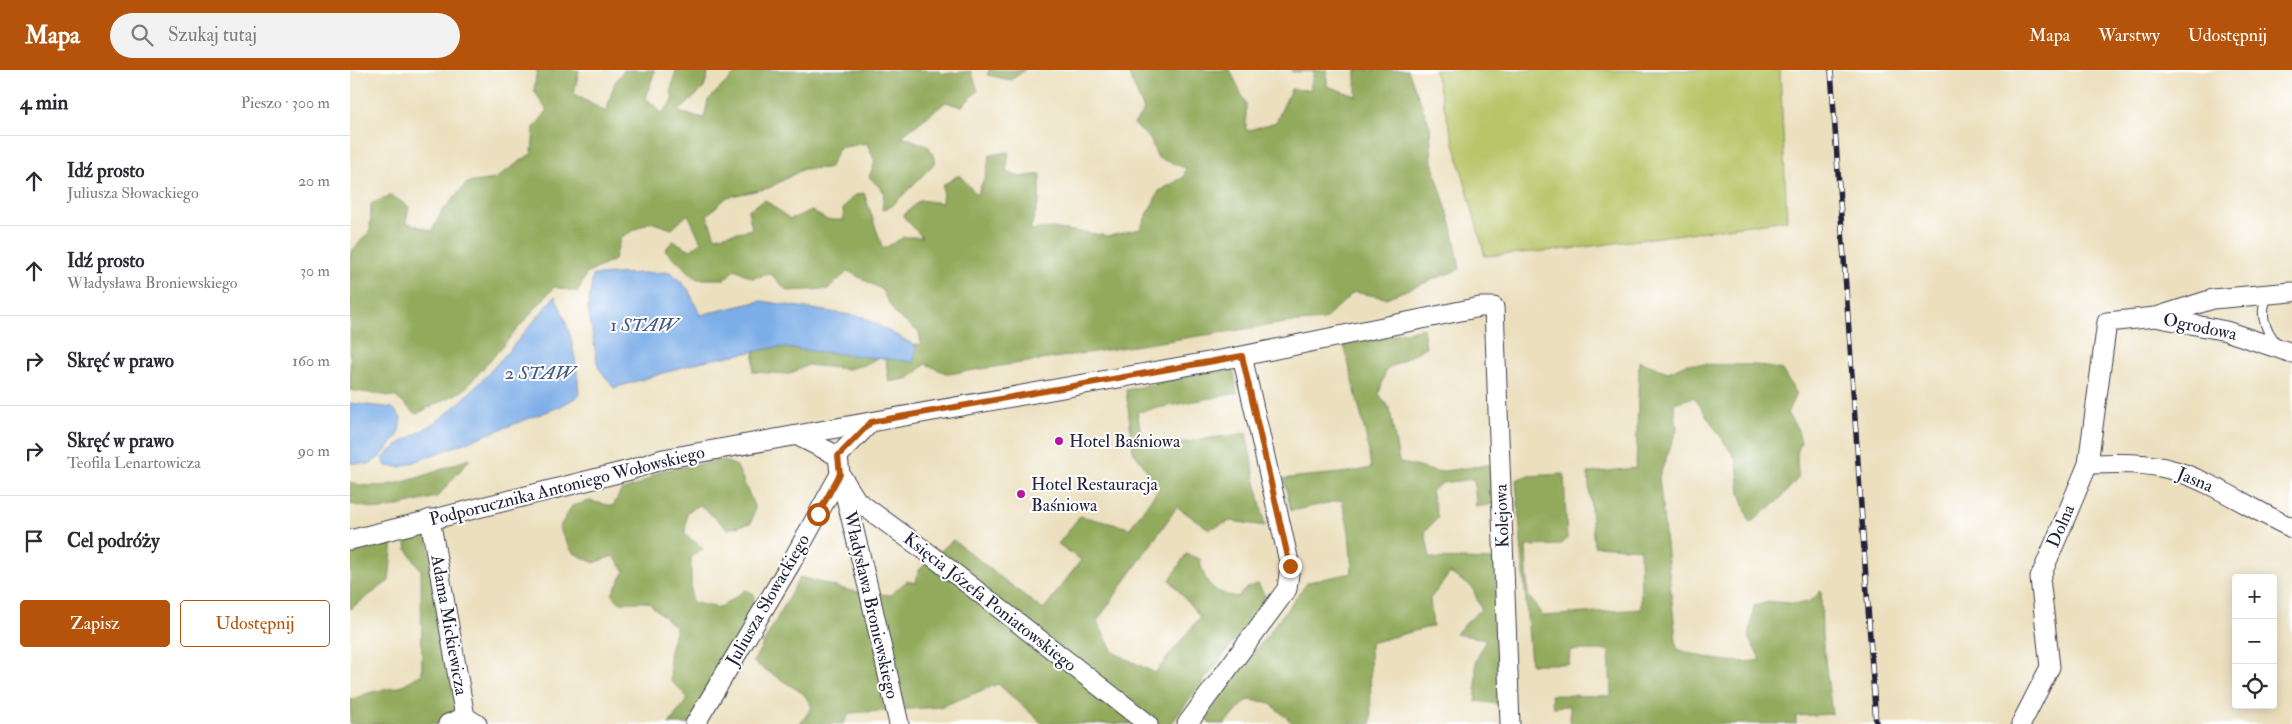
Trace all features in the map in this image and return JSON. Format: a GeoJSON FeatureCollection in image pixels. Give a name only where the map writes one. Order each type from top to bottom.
{"type":"FeatureCollection","features":[{"type":"Feature","properties":{"kind":"street"},"geometry":{"type":"LineString","coordinates":[[2155,317],[2214,299],[2292,292]]}},
{"type":"Feature","properties":{"kind":"street","name":"Podporucznika Antoniego Wołowskiego"},"geometry":{"type":"LineString","coordinates":[[350,540],[630,470],[663,459],[1242,356],[1480,307],[1494,307]]}},
{"type":"Feature","properties":{"kind":"street","name":"Kolejowa"},"geometry":{"type":"LineString","coordinates":[[1494,307],[1510,724]]}},
{"type":"Feature","properties":{"kind":"street","name":"Ogrodowa"},"geometry":{"type":"LineString","coordinates":[[2106,322],[2155,317],[2226,331],[2287,351]]}},
{"type":"Feature","properties":{"kind":"street","name":"Dolna"},"geometry":{"type":"LineString","coordinates":[[2021,724],[2050,667],[2040,578],[2088,464],[2106,322]]}},
{"type":"Feature","properties":{"kind":"street"},"geometry":{"type":"LineString","coordinates":[[1187,724],[1287,589],[1290,566],[1242,356]]}},
{"type":"Feature","properties":{"kind":"street"},"geometry":{"type":"LineString","coordinates":[[798,436],[839,465],[871,422]]}},
{"type":"Feature","properties":{"kind":"street","name":"Jasna"},"geometry":{"type":"LineString","coordinates":[[2088,464],[2152,466],[2174,471],[2196,479],[2292,528]]}},
{"type":"Feature","properties":{"kind":"street","name":"Juliusza Słowackiego"},"geometry":{"type":"LineString","coordinates":[[695,724],[791,563],[839,465]]}},
{"type":"Feature","properties":{"kind":"street","name":"Władysława Broniewskiego"},"geometry":{"type":"LineString","coordinates":[[839,465],[870,591],[899,724]]}},
{"type":"Feature","properties":{"kind":"street","name":"Księcia Józefa Poniatowskiego"},"geometry":{"type":"LineString","coordinates":[[839,465],[857,501],[935,558],[1148,724]]}},
{"type":"Feature","properties":{"kind":"street","name":"Adama Mickiewicza"},"geometry":{"type":"LineString","coordinates":[[430,519],[471,720]]}},
{"type":"Feature","properties":{"kind":"street"},"geometry":{"type":"LineString","coordinates":[[448,724],[471,720]]}},
{"type":"Feature","properties":{"kind":"lane"},"geometry":{"type":"LineString","coordinates":[[2270,293],[2264,302],[2263,316],[2268,333],[2287,351]]}},
{"type":"Feature","properties":{"kind":"green space"},"geometry":{"type":"Polygon","coordinates":[[[537,70],[579,70],[574,94],[606,112],[615,82],[624,70],[655,70],[646,98],[662,113],[673,101],[671,90],[676,70],[709,70],[704,88],[678,112],[704,118],[708,100],[739,70],[938,70],[943,74],[971,71],[978,91],[961,107],[946,102],[902,136],[929,147],[936,162],[892,206],[882,210],[884,192],[869,177],[875,162],[867,143],[839,148],[829,168],[803,169],[769,188],[727,197],[707,215],[715,237],[752,229],[748,210],[765,200],[790,219],[812,211],[827,220],[844,220],[843,209],[853,196],[864,193],[883,249],[904,237],[922,237],[903,216],[920,200],[942,203],[943,185],[959,175],[977,195],[986,174],[990,155],[1009,152],[1006,172],[1020,177],[1041,174],[1039,201],[1030,230],[1052,228],[1109,236],[1140,229],[1159,191],[1184,177],[1186,168],[1158,158],[1150,139],[1134,124],[1144,110],[1127,70],[1230,70],[1246,104],[1246,131],[1276,122],[1291,89],[1310,90],[1314,71],[1293,72],[1290,70],[1327,70],[1327,86],[1356,96],[1356,70],[1408,70],[1430,126],[1432,162],[1452,227],[1460,269],[1386,298],[1354,292],[1324,320],[1285,323],[948,374],[926,364],[910,378],[889,382],[885,354],[864,365],[848,369],[808,365],[789,374],[753,372],[755,338],[867,345],[921,344],[919,332],[896,315],[881,289],[848,271],[828,289],[787,291],[771,274],[752,278],[735,269],[725,279],[697,279],[665,250],[673,241],[691,250],[701,242],[688,214],[672,229],[650,222],[621,237],[614,260],[586,274],[578,292],[554,287],[464,390],[416,414],[396,397],[350,390],[350,253],[370,231],[371,204],[391,195],[409,207],[406,222],[432,231],[442,211],[467,183],[495,179],[532,153],[534,128],[547,111],[534,90],[537,70]]]}},
{"type":"Feature","properties":{"kind":"green space"},"geometry":{"type":"Polygon","coordinates":[[[989,70],[1025,70],[1011,80],[987,75],[989,70]]]}},
{"type":"Feature","properties":{"kind":"green space"},"geometry":{"type":"Polygon","coordinates":[[[1434,70],[1780,70],[1787,220],[1570,249],[1485,256],[1434,70]]]}},
{"type":"Feature","properties":{"kind":"green space"},"geometry":{"type":"Polygon","coordinates":[[[1423,328],[1426,347],[1386,370],[1379,394],[1390,410],[1399,462],[1437,472],[1495,464],[1495,504],[1476,507],[1474,479],[1442,483],[1431,491],[1438,518],[1425,531],[1430,558],[1495,560],[1499,704],[1476,701],[1476,661],[1486,639],[1455,634],[1481,609],[1472,587],[1450,573],[1430,599],[1433,626],[1370,643],[1371,724],[1294,724],[1268,702],[1247,700],[1225,724],[1210,724],[1205,716],[1308,582],[1352,573],[1349,531],[1342,500],[1291,511],[1284,479],[1371,468],[1366,436],[1344,345],[1423,328]]]}},
{"type":"Feature","properties":{"kind":"green space"},"geometry":{"type":"Polygon","coordinates":[[[1639,361],[1668,372],[1686,364],[1757,365],[1782,370],[1796,394],[1787,413],[1797,428],[1801,442],[1797,454],[1798,478],[1778,501],[1750,523],[1740,493],[1737,461],[1694,397],[1674,403],[1677,429],[1659,477],[1677,649],[1719,660],[1740,662],[1761,660],[1749,639],[1754,606],[1772,602],[1806,603],[1821,590],[1822,636],[1832,714],[1796,716],[1796,724],[1570,724],[1570,706],[1553,707],[1551,695],[1611,696],[1609,650],[1570,650],[1569,664],[1531,664],[1516,480],[1526,476],[1564,474],[1567,539],[1560,545],[1526,546],[1528,595],[1543,616],[1641,609],[1640,549],[1594,546],[1588,473],[1636,468],[1639,361]]]}},
{"type":"Feature","properties":{"kind":"green space"},"geometry":{"type":"Polygon","coordinates":[[[1228,367],[1234,373],[1237,393],[1137,412],[1143,443],[1160,446],[1246,433],[1265,526],[1231,521],[1209,529],[1177,507],[1097,621],[1113,652],[1155,673],[1200,617],[1170,580],[1186,554],[1200,559],[1207,581],[1215,590],[1221,593],[1237,597],[1247,588],[1258,584],[1265,596],[1256,612],[1171,724],[1043,724],[998,684],[940,707],[850,713],[843,724],[800,724],[812,707],[804,694],[753,662],[800,577],[851,591],[890,595],[907,581],[916,583],[918,571],[953,540],[1043,610],[1081,560],[1058,544],[1080,516],[1130,528],[1159,488],[1133,451],[1126,390],[1228,367]]]}},
{"type":"Feature","properties":{"kind":"green space"},"geometry":{"type":"Polygon","coordinates":[[[471,458],[437,497],[381,510],[350,504],[350,482],[379,486],[395,484],[427,475],[471,458]]]}},
{"type":"Feature","properties":{"kind":"green space"},"geometry":{"type":"Polygon","coordinates":[[[723,460],[737,466],[755,508],[751,523],[728,529],[700,505],[687,512],[685,535],[703,548],[691,557],[691,602],[719,608],[746,590],[754,594],[753,608],[688,724],[669,724],[688,698],[671,681],[669,655],[676,628],[648,602],[619,602],[612,594],[625,571],[613,556],[594,563],[572,552],[559,528],[572,506],[590,501],[613,506],[621,491],[640,484],[660,471],[723,460]]]}},
{"type":"Feature","properties":{"kind":"green space"},"geometry":{"type":"Polygon","coordinates":[[[426,530],[457,706],[448,718],[461,724],[350,724],[350,700],[372,692],[399,687],[422,674],[421,570],[407,550],[405,538],[426,530]]]}},
{"type":"Feature","properties":{"kind":"green space"},"geometry":{"type":"Polygon","coordinates":[[[382,533],[393,540],[389,581],[350,609],[350,539],[382,533]]]}},
{"type":"Feature","properties":{"kind":"water","name":"1 STAW"},"geometry":{"type":"Polygon","coordinates":[[[671,272],[688,289],[700,315],[761,301],[863,317],[916,346],[914,362],[777,347],[703,361],[614,388],[598,367],[588,308],[593,275],[671,272]]]}},
{"type":"Feature","properties":{"kind":"water","name":"2 STAW"},"geometry":{"type":"Polygon","coordinates":[[[555,296],[561,308],[572,345],[577,370],[579,396],[559,407],[401,467],[386,466],[382,459],[397,446],[437,421],[460,402],[503,358],[555,296]]]}},
{"type":"Feature","properties":{"kind":"water"},"geometry":{"type":"Polygon","coordinates":[[[350,403],[393,408],[401,418],[398,436],[380,457],[369,464],[350,463],[350,403]]]}},
{"type":"Feature","properties":{"kind":"railway"},"geometry":{"type":"LineString","coordinates":[[1831,70],[1876,724]]}},
{"type":"Feature","properties":{"kind":"place","name":"Hotel Baśniowa"},"geometry":{"type":"Point","coordinates":[1059,441]}},
{"type":"Feature","properties":{"kind":"place","name":"Hotel Restauracja Baśniowa"},"geometry":{"type":"Point","coordinates":[1021,494]}},
{"type":"Feature","properties":{"kind":"route"},"geometry":{"type":"LineString","coordinates":[[818,514],[840,474],[838,456],[871,422],[1242,356],[1290,566]]}}]}
